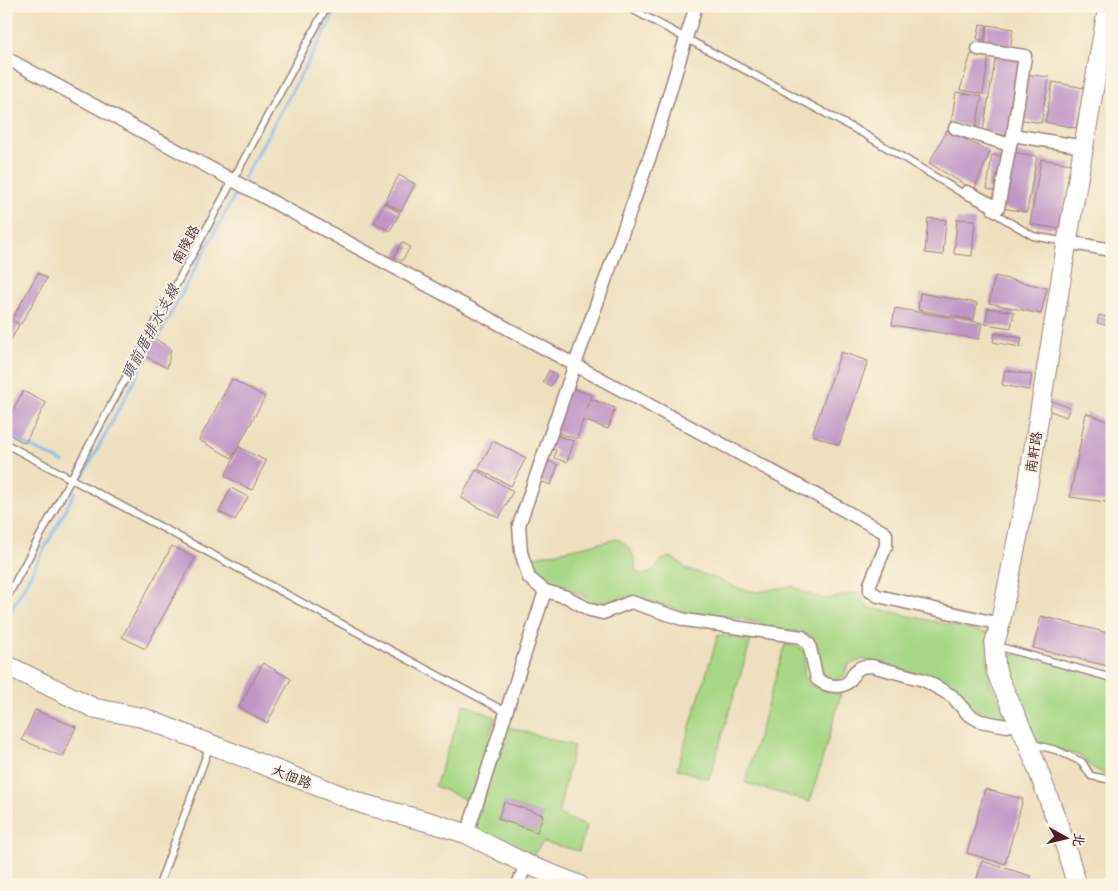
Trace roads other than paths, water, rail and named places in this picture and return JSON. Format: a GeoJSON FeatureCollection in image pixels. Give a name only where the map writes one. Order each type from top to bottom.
{"type":"FeatureCollection","features":[{"type":"Feature","properties":{"kind":"street"},"geometry":{"type":"LineString","coordinates":[[696,6],[654,145],[575,364],[520,526],[521,552],[529,578],[545,591],[566,597],[590,610],[603,613],[631,602],[685,620],[802,637],[809,644],[818,679],[824,684],[832,686],[843,685],[850,680],[857,669],[864,666],[872,666],[924,680],[952,696],[968,714],[980,721],[1007,726],[1020,723]]}},
{"type":"Feature","properties":{"kind":"street","name":"南軒路"},"geometry":{"type":"LineString","coordinates":[[1077,885],[1062,835],[1028,743],[996,670],[994,645],[1027,491],[1067,242],[1108,6]]}},
{"type":"Feature","properties":{"kind":"street"},"geometry":{"type":"LineString","coordinates":[[967,192],[998,208],[1025,56],[978,49]]}},
{"type":"Feature","properties":{"kind":"street"},"geometry":{"type":"LineString","coordinates":[[6,58],[882,530],[886,534],[886,546],[870,584],[870,591],[878,596],[1000,624]]}},
{"type":"Feature","properties":{"kind":"street"},"geometry":{"type":"LineString","coordinates":[[955,128],[1011,140],[1084,147]]}},
{"type":"Feature","properties":{"kind":"street"},"geometry":{"type":"LineString","coordinates":[[1067,242],[1112,250]]}},
{"type":"Feature","properties":{"kind":"street"},"geometry":{"type":"LineString","coordinates":[[467,834],[545,591]]}},
{"type":"Feature","properties":{"kind":"street","name":"大佃路"},"geometry":{"type":"LineString","coordinates":[[6,665],[94,708],[144,718],[363,804],[467,834],[526,864],[579,885]]}},
{"type":"Feature","properties":{"kind":"street"},"geometry":{"type":"LineString","coordinates":[[518,885],[526,864]]}},
{"type":"Feature","properties":{"kind":"lane","name":"南陵路"},"geometry":{"type":"LineString","coordinates":[[6,599],[327,6]]}},
{"type":"Feature","properties":{"kind":"lane"},"geometry":{"type":"LineString","coordinates":[[626,6],[864,134],[1033,236],[1067,242]]}},
{"type":"Feature","properties":{"kind":"lane"},"geometry":{"type":"LineString","coordinates":[[6,444],[506,712]]}},
{"type":"Feature","properties":{"kind":"lane"},"geometry":{"type":"LineString","coordinates":[[994,645],[1112,678]]}},
{"type":"Feature","properties":{"kind":"lane"},"geometry":{"type":"LineString","coordinates":[[1028,743],[1056,750],[1082,762],[1091,776],[1112,780]]}},
{"type":"Feature","properties":{"kind":"lane"},"geometry":{"type":"LineString","coordinates":[[159,885],[210,744]]}},
{"type":"Feature","properties":{"kind":"waterway","name":"頭前厝排水支線"},"geometry":{"type":"LineString","coordinates":[[244,178],[339,6]]}},
{"type":"Feature","properties":{"kind":"waterway","name":"頭前厝排水支線"},"geometry":{"type":"LineString","coordinates":[[155,343],[235,195]]}},
{"type":"Feature","properties":{"kind":"waterway","name":"頭前厝排水支線"},"geometry":{"type":"LineString","coordinates":[[82,478],[148,355]]}},
{"type":"Feature","properties":{"kind":"waterway"},"geometry":{"type":"LineString","coordinates":[[6,435],[63,462]]}},
{"type":"Feature","properties":{"kind":"waterway","name":"頭前厝排水支線"},"geometry":{"type":"LineString","coordinates":[[80,470],[85,472]]}},
{"type":"Feature","properties":{"kind":"waterway","name":"頭前厝排水支線"},"geometry":{"type":"LineString","coordinates":[[6,620],[75,492]]}}]}
